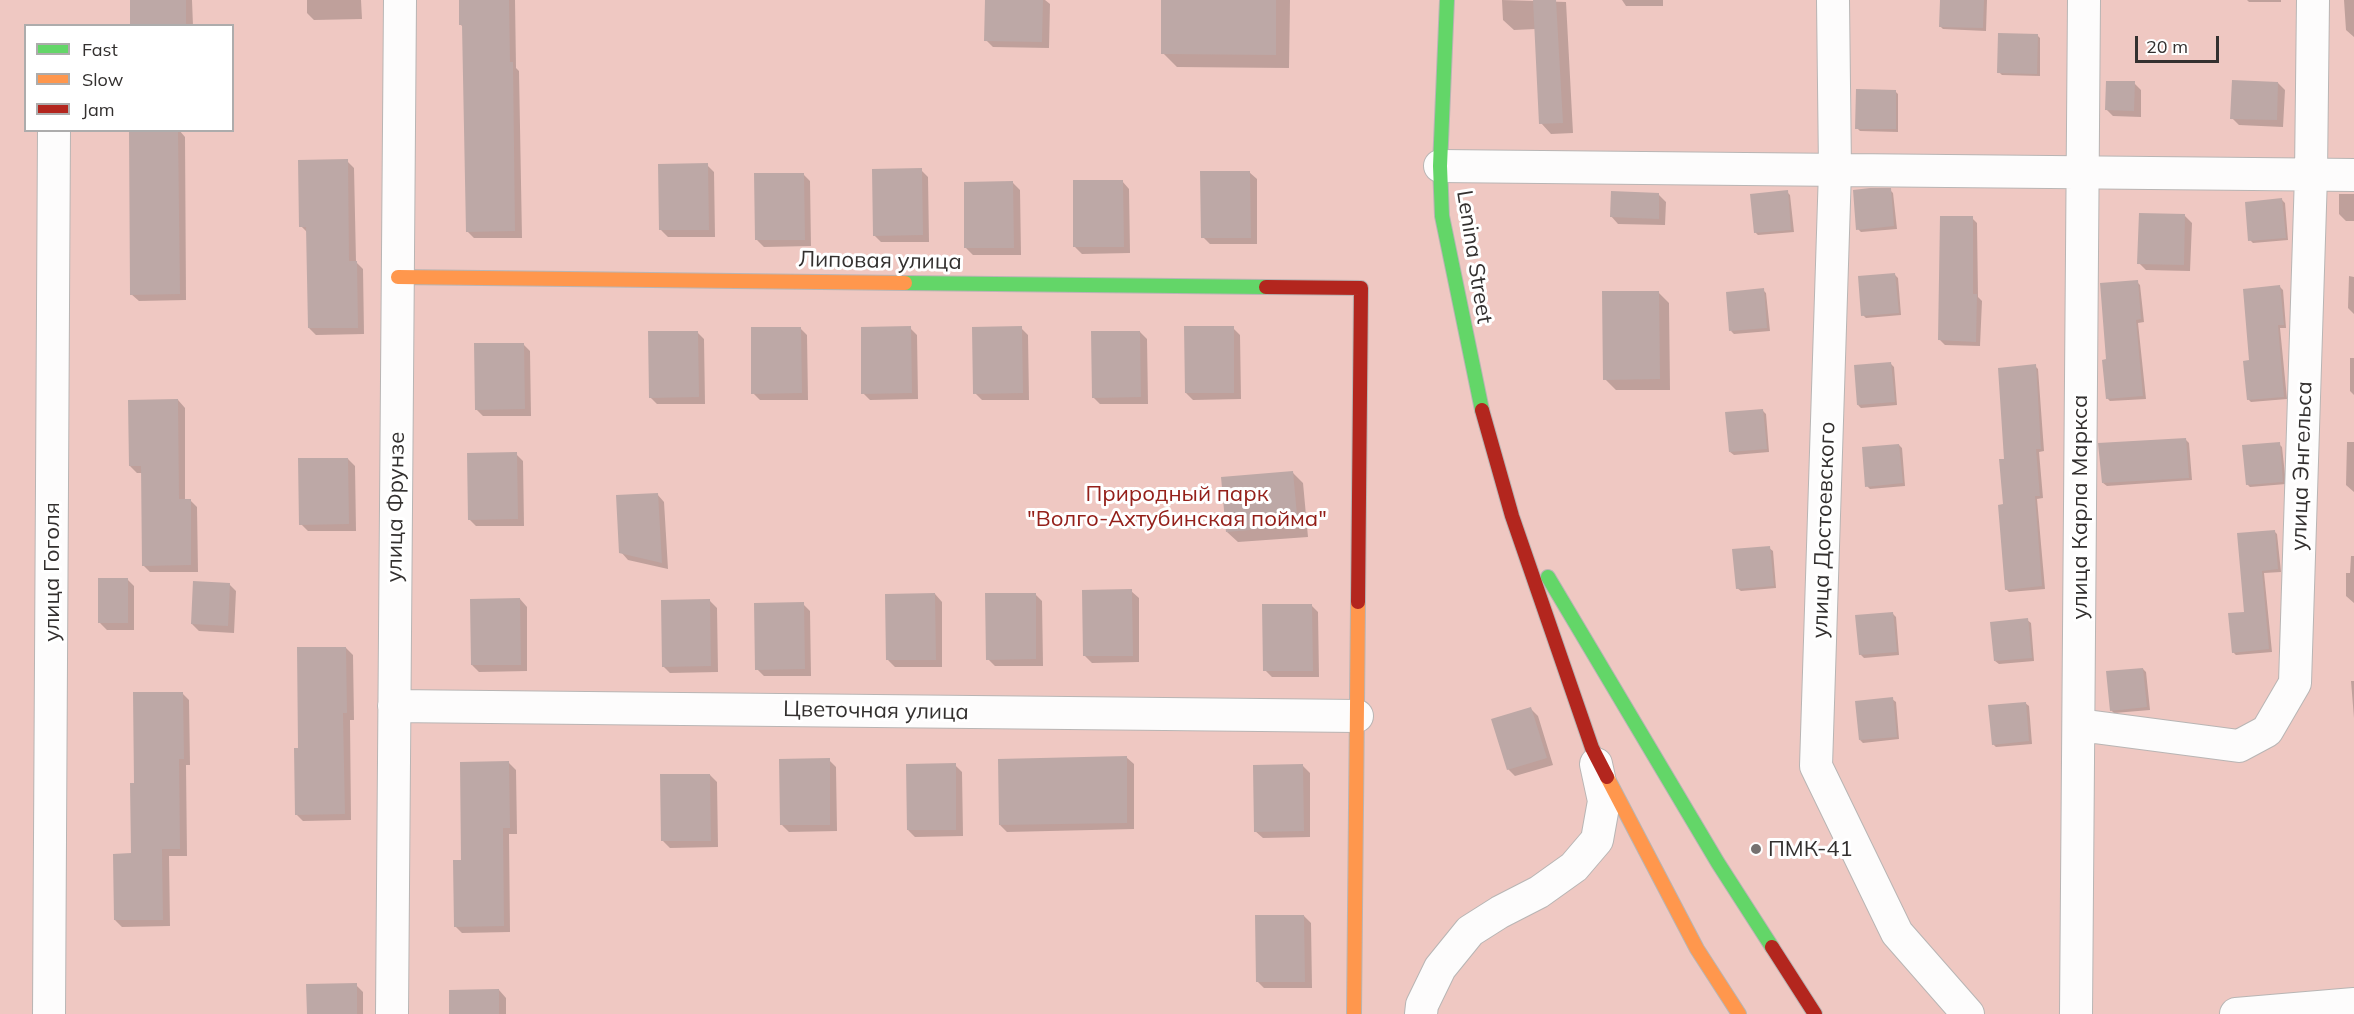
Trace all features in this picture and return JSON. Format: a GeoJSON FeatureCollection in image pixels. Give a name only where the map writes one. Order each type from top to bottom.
{"type":"FeatureCollection","features":[{"type":"Feature","properties":{"kind":"street","name":"улица Фрунзе"},"geometry":{"type":"LineString","coordinates":[[392,1014],[400,0]]}},
{"type":"Feature","properties":{"kind":"street","name":"Lenina Street"},"geometry":{"type":"LineString","coordinates":[[1447,0],[1440,166],[1442,216],[1476,388],[1512,516]]}},
{"type":"Feature","properties":{"kind":"street","name":"улица Достоевского"},"geometry":{"type":"LineString","coordinates":[[1833,0],[1835,170],[1816,766],[1897,933],[1968,1014]]}},
{"type":"Feature","properties":{"kind":"street","name":"улица Карла Маркса"},"geometry":{"type":"LineString","coordinates":[[2076,1014],[2084,0]]}},
{"type":"Feature","properties":{"kind":"street","name":"улица Энгельса"},"geometry":{"type":"LineString","coordinates":[[2079,725],[2239,747],[2268,731],[2295,683],[2311,175],[2313,0]]}},
{"type":"Feature","properties":{"kind":"street","name":"улица Гоголя"},"geometry":{"type":"LineString","coordinates":[[49,1014],[54,132]]}},
{"type":"Feature","properties":{"kind":"street"},"geometry":{"type":"LineString","coordinates":[[1440,166],[2354,175]]}},
{"type":"Feature","properties":{"kind":"street","name":"Липовая улица"},"geometry":{"type":"LineString","coordinates":[[398,277],[1361,288],[1357,716]]}},
{"type":"Feature","properties":{"kind":"street"},"geometry":{"type":"LineString","coordinates":[[1420,1014],[1422,1005],[1440,969],[1470,931],[1539,892],[1574,867],[1597,840],[1604,801],[1592,748],[1512,516]]}},
{"type":"Feature","properties":{"kind":"street"},"geometry":{"type":"LineString","coordinates":[[1512,516],[1718,863],[1815,1014]]}},
{"type":"Feature","properties":{"kind":"street","name":"Цветочная улица"},"geometry":{"type":"LineString","coordinates":[[394,706],[1357,716]]}},
{"type":"Feature","properties":{"kind":"street"},"geometry":{"type":"LineString","coordinates":[[1354,1014],[1357,716]]}},
{"type":"Feature","properties":{"kind":"street"},"geometry":{"type":"LineString","coordinates":[[1592,748],[1697,949],[1739,1014]]}},
{"type":"Feature","properties":{"kind":"street"},"geometry":{"type":"LineString","coordinates":[[2236,1014],[2354,1004]]}},
{"type":"Feature","properties":{"kind":"green space","name":"Природный парк \"Волго-Ахтубинская пойма\""},"geometry":{"type":"Polygon","coordinates":[[[0,0],[2354,0],[2354,1014],[0,1014],[0,0]]]}},
{"type":"Feature","properties":{"kind":"building"},"geometry":{"type":"Polygon","coordinates":[[[130,0],[186,0],[186,24],[130,24],[130,0]]]}},
{"type":"Feature","properties":{"kind":"building"},"geometry":{"type":"Polygon","coordinates":[[[459,0],[509,0],[510,62],[513,62],[515,231],[466,232],[462,25],[459,25],[459,0]]]}},
{"type":"Feature","properties":{"kind":"building"},"geometry":{"type":"Polygon","coordinates":[[[985,0],[1043,0],[1042,42],[984,41],[985,0]]]}},
{"type":"Feature","properties":{"kind":"building"},"geometry":{"type":"Polygon","coordinates":[[[1161,0],[1276,0],[1276,55],[1161,54],[1161,0]]]}},
{"type":"Feature","properties":{"kind":"building"},"geometry":{"type":"Polygon","coordinates":[[[1533,0],[1556,0],[1563,123],[1539,124],[1533,0]]]}},
{"type":"Feature","properties":{"kind":"building"},"geometry":{"type":"Polygon","coordinates":[[[1940,0],[1984,0],[1983,28],[1939,27],[1940,0]]]}},
{"type":"Feature","properties":{"kind":"building"},"geometry":{"type":"Polygon","coordinates":[[[1998,33],[2038,34],[2037,74],[1997,73],[1998,33]]]}},
{"type":"Feature","properties":{"kind":"building"},"geometry":{"type":"Polygon","coordinates":[[[2232,80],[2278,82],[2277,120],[2230,119],[2232,80]]]}},
{"type":"Feature","properties":{"kind":"building"},"geometry":{"type":"Polygon","coordinates":[[[2106,81],[2135,81],[2134,111],[2105,110],[2106,81]]]}},
{"type":"Feature","properties":{"kind":"building"},"geometry":{"type":"Polygon","coordinates":[[[1856,89],[1896,90],[1896,129],[1855,129],[1856,89]]]}},
{"type":"Feature","properties":{"kind":"building"},"geometry":{"type":"Polygon","coordinates":[[[129,132],[178,132],[180,294],[130,295],[129,132]]]}},
{"type":"Feature","properties":{"kind":"building"},"geometry":{"type":"Polygon","coordinates":[[[348,159],[349,261],[357,261],[358,328],[308,328],[306,227],[299,227],[298,160],[348,159]]]}},
{"type":"Feature","properties":{"kind":"building"},"geometry":{"type":"Polygon","coordinates":[[[708,163],[709,230],[659,230],[658,164],[708,163]]]}},
{"type":"Feature","properties":{"kind":"building"},"geometry":{"type":"Polygon","coordinates":[[[922,168],[923,235],[873,236],[872,169],[922,168]]]}},
{"type":"Feature","properties":{"kind":"building"},"geometry":{"type":"Polygon","coordinates":[[[1200,171],[1250,171],[1251,238],[1201,238],[1200,171]]]}},
{"type":"Feature","properties":{"kind":"building"},"geometry":{"type":"Polygon","coordinates":[[[754,173],[804,173],[805,240],[755,240],[754,173]]]}},
{"type":"Feature","properties":{"kind":"building"},"geometry":{"type":"Polygon","coordinates":[[[1073,180],[1123,180],[1124,247],[1073,247],[1073,180]]]}},
{"type":"Feature","properties":{"kind":"building"},"geometry":{"type":"Polygon","coordinates":[[[1013,181],[1014,248],[964,248],[964,182],[1013,181]]]}},
{"type":"Feature","properties":{"kind":"building"},"geometry":{"type":"Polygon","coordinates":[[[1891,188],[1894,226],[1856,230],[1853,190],[1891,188]]]}},
{"type":"Feature","properties":{"kind":"building"},"geometry":{"type":"Polygon","coordinates":[[[1788,190],[1791,230],[1754,233],[1750,194],[1788,190]]]}},
{"type":"Feature","properties":{"kind":"building"},"geometry":{"type":"Polygon","coordinates":[[[1611,191],[1659,193],[1659,219],[1610,217],[1611,191]]]}},
{"type":"Feature","properties":{"kind":"building"},"geometry":{"type":"Polygon","coordinates":[[[2282,198],[2286,238],[2248,241],[2245,202],[2282,198]]]}},
{"type":"Feature","properties":{"kind":"building"},"geometry":{"type":"Polygon","coordinates":[[[2139,213],[2185,214],[2184,265],[2137,264],[2139,213]]]}},
{"type":"Feature","properties":{"kind":"building"},"geometry":{"type":"Polygon","coordinates":[[[1940,216],[1973,216],[1973,294],[1977,294],[1976,342],[1938,340],[1940,216]]]}},
{"type":"Feature","properties":{"kind":"building"},"geometry":{"type":"Polygon","coordinates":[[[1895,273],[1899,313],[1861,316],[1858,276],[1895,273]]]}},
{"type":"Feature","properties":{"kind":"building"},"geometry":{"type":"Polygon","coordinates":[[[2138,280],[2141,319],[2136,320],[2143,396],[2106,399],[2102,360],[2106,359],[2100,283],[2138,280]]]}},
{"type":"Feature","properties":{"kind":"building"},"geometry":{"type":"Polygon","coordinates":[[[2280,285],[2284,325],[2278,325],[2284,397],[2247,400],[2243,361],[2249,360],[2243,289],[2280,285]]]}},
{"type":"Feature","properties":{"kind":"building"},"geometry":{"type":"Polygon","coordinates":[[[1764,288],[1767,328],[1729,331],[1726,292],[1764,288]]]}},
{"type":"Feature","properties":{"kind":"building"},"geometry":{"type":"Polygon","coordinates":[[[1602,291],[1659,291],[1660,379],[1603,380],[1602,291]]]}},
{"type":"Feature","properties":{"kind":"building"},"geometry":{"type":"Polygon","coordinates":[[[911,326],[912,393],[861,394],[861,327],[911,326]]]}},
{"type":"Feature","properties":{"kind":"building"},"geometry":{"type":"Polygon","coordinates":[[[1022,326],[1023,393],[973,394],[972,327],[1022,326]]]}},
{"type":"Feature","properties":{"kind":"building"},"geometry":{"type":"Polygon","coordinates":[[[1184,326],[1234,326],[1234,393],[1185,393],[1184,326]]]}},
{"type":"Feature","properties":{"kind":"building"},"geometry":{"type":"Polygon","coordinates":[[[751,327],[801,327],[802,393],[751,394],[751,327]]]}},
{"type":"Feature","properties":{"kind":"building"},"geometry":{"type":"Polygon","coordinates":[[[648,331],[698,331],[699,397],[649,398],[648,331]]]}},
{"type":"Feature","properties":{"kind":"building"},"geometry":{"type":"Polygon","coordinates":[[[1091,331],[1140,331],[1141,397],[1092,398],[1091,331]]]}},
{"type":"Feature","properties":{"kind":"building"},"geometry":{"type":"Polygon","coordinates":[[[474,343],[524,343],[525,409],[475,410],[474,343]]]}},
{"type":"Feature","properties":{"kind":"building"},"geometry":{"type":"Polygon","coordinates":[[[1891,362],[1895,402],[1857,405],[1854,365],[1891,362]]]}},
{"type":"Feature","properties":{"kind":"building"},"geometry":{"type":"Polygon","coordinates":[[[2036,364],[2041,449],[2036,449],[2040,496],[2035,496],[2042,586],[2005,590],[1998,505],[2003,504],[1999,459],[2004,459],[1998,368],[2036,364]]]}},
{"type":"Feature","properties":{"kind":"building"},"geometry":{"type":"Polygon","coordinates":[[[178,399],[179,499],[191,499],[191,565],[142,566],[141,466],[129,466],[128,400],[178,399]]]}},
{"type":"Feature","properties":{"kind":"building"},"geometry":{"type":"Polygon","coordinates":[[[1763,409],[1767,449],[1729,452],[1725,412],[1763,409]]]}},
{"type":"Feature","properties":{"kind":"building"},"geometry":{"type":"Polygon","coordinates":[[[2186,438],[2189,478],[2102,483],[2098,443],[2186,438]]]}},
{"type":"Feature","properties":{"kind":"building"},"geometry":{"type":"Polygon","coordinates":[[[2280,442],[2283,482],[2246,485],[2242,445],[2280,442]]]}},
{"type":"Feature","properties":{"kind":"building"},"geometry":{"type":"Polygon","coordinates":[[[1899,444],[1903,483],[1865,487],[1862,447],[1899,444]]]}},
{"type":"Feature","properties":{"kind":"building"},"geometry":{"type":"Polygon","coordinates":[[[517,452],[518,519],[468,520],[467,453],[517,452]]]}},
{"type":"Feature","properties":{"kind":"building"},"geometry":{"type":"Polygon","coordinates":[[[298,458],[348,458],[349,524],[299,525],[298,458]]]}},
{"type":"Feature","properties":{"kind":"building"},"geometry":{"type":"Polygon","coordinates":[[[1293,471],[1298,526],[1226,532],[1221,477],[1293,471]]]}},
{"type":"Feature","properties":{"kind":"building"},"geometry":{"type":"Polygon","coordinates":[[[658,493],[662,563],[619,553],[616,495],[658,493]]]}},
{"type":"Feature","properties":{"kind":"building"},"geometry":{"type":"Polygon","coordinates":[[[2275,530],[2278,569],[2262,571],[2269,649],[2232,653],[2228,613],[2244,612],[2237,533],[2275,530]]]}},
{"type":"Feature","properties":{"kind":"building"},"geometry":{"type":"Polygon","coordinates":[[[1770,546],[1774,586],[1736,589],[1732,549],[1770,546]]]}},
{"type":"Feature","properties":{"kind":"building"},"geometry":{"type":"Polygon","coordinates":[[[98,578],[128,578],[128,623],[98,623],[98,578]]]}},
{"type":"Feature","properties":{"kind":"building"},"geometry":{"type":"Polygon","coordinates":[[[193,581],[230,583],[228,626],[191,624],[193,581]]]}},
{"type":"Feature","properties":{"kind":"building"},"geometry":{"type":"Polygon","coordinates":[[[1132,589],[1133,656],[1083,656],[1082,590],[1132,589]]]}},
{"type":"Feature","properties":{"kind":"building"},"geometry":{"type":"Polygon","coordinates":[[[935,593],[936,660],[886,660],[885,594],[935,593]]]}},
{"type":"Feature","properties":{"kind":"building"},"geometry":{"type":"Polygon","coordinates":[[[985,593],[1036,593],[1036,659],[986,660],[985,593]]]}},
{"type":"Feature","properties":{"kind":"building"},"geometry":{"type":"Polygon","coordinates":[[[520,598],[521,665],[471,665],[470,599],[520,598]]]}},
{"type":"Feature","properties":{"kind":"building"},"geometry":{"type":"Polygon","coordinates":[[[710,599],[711,666],[662,667],[661,600],[710,599]]]}},
{"type":"Feature","properties":{"kind":"building"},"geometry":{"type":"Polygon","coordinates":[[[804,602],[805,669],[755,670],[754,603],[804,602]]]}},
{"type":"Feature","properties":{"kind":"building"},"geometry":{"type":"Polygon","coordinates":[[[1262,604],[1312,604],[1313,671],[1263,671],[1262,604]]]}},
{"type":"Feature","properties":{"kind":"building"},"geometry":{"type":"Polygon","coordinates":[[[1893,612],[1897,652],[1859,655],[1855,615],[1893,612]]]}},
{"type":"Feature","properties":{"kind":"building"},"geometry":{"type":"Polygon","coordinates":[[[2028,618],[2032,658],[1994,661],[1990,622],[2028,618]]]}},
{"type":"Feature","properties":{"kind":"building"},"geometry":{"type":"Polygon","coordinates":[[[297,647],[346,647],[347,713],[343,713],[345,814],[295,815],[294,748],[298,748],[297,647]]]}},
{"type":"Feature","properties":{"kind":"building"},"geometry":{"type":"Polygon","coordinates":[[[2143,668],[2147,707],[2110,711],[2106,671],[2143,668]]]}},
{"type":"Feature","properties":{"kind":"building"},"geometry":{"type":"Polygon","coordinates":[[[133,692],[183,692],[184,759],[179,759],[180,849],[162,849],[163,920],[114,920],[113,854],[131,853],[130,783],[134,783],[133,692]]]}},
{"type":"Feature","properties":{"kind":"building"},"geometry":{"type":"Polygon","coordinates":[[[1893,697],[1897,737],[1859,740],[1855,701],[1893,697]]]}},
{"type":"Feature","properties":{"kind":"building"},"geometry":{"type":"Polygon","coordinates":[[[2026,702],[2029,741],[1992,745],[1988,705],[2026,702]]]}},
{"type":"Feature","properties":{"kind":"building"},"geometry":{"type":"Polygon","coordinates":[[[1531,707],[1547,758],[1507,770],[1491,719],[1531,707]]]}},
{"type":"Feature","properties":{"kind":"building"},"geometry":{"type":"Polygon","coordinates":[[[1127,756],[1127,823],[999,825],[998,759],[1127,756]]]}},
{"type":"Feature","properties":{"kind":"building"},"geometry":{"type":"Polygon","coordinates":[[[830,758],[830,825],[780,825],[779,759],[830,758]]]}},
{"type":"Feature","properties":{"kind":"building"},"geometry":{"type":"Polygon","coordinates":[[[509,761],[510,828],[503,828],[504,926],[454,927],[453,860],[461,860],[460,762],[509,761]]]}},
{"type":"Feature","properties":{"kind":"building"},"geometry":{"type":"Polygon","coordinates":[[[956,763],[956,830],[907,830],[906,764],[956,763]]]}},
{"type":"Feature","properties":{"kind":"building"},"geometry":{"type":"Polygon","coordinates":[[[1303,764],[1304,831],[1254,832],[1253,765],[1303,764]]]}},
{"type":"Feature","properties":{"kind":"building"},"geometry":{"type":"Polygon","coordinates":[[[660,774],[710,774],[711,841],[661,841],[660,774]]]}},
{"type":"Feature","properties":{"kind":"building"},"geometry":{"type":"Polygon","coordinates":[[[1255,915],[1304,915],[1305,982],[1256,982],[1255,915]]]}},
{"type":"Feature","properties":{"kind":"building"},"geometry":{"type":"Polygon","coordinates":[[[357,983],[357,1014],[307,1014],[306,984],[357,983]]]}},
{"type":"Feature","properties":{"kind":"building"},"geometry":{"type":"Polygon","coordinates":[[[499,989],[499,1014],[449,1014],[449,990],[499,989]]]}},
{"type":"Feature","properties":{"kind":"traffic: fast"},"geometry":{"type":"LineString","coordinates":[[1447,0],[1440,166],[1442,216],[1482,410]]}},
{"type":"Feature","properties":{"kind":"traffic: fast"},"geometry":{"type":"LineString","coordinates":[[905,283],[1266,287]]}},
{"type":"Feature","properties":{"kind":"traffic: fast"},"geometry":{"type":"LineString","coordinates":[[1548,577],[1718,863],[1772,947]]}},
{"type":"Feature","properties":{"kind":"traffic: slow"},"geometry":{"type":"LineString","coordinates":[[398,277],[905,283]]}},
{"type":"Feature","properties":{"kind":"traffic: slow"},"geometry":{"type":"LineString","coordinates":[[1354,1014],[1358,602]]}},
{"type":"Feature","properties":{"kind":"traffic: slow"},"geometry":{"type":"LineString","coordinates":[[1607,777],[1697,949],[1739,1014]]}},
{"type":"Feature","properties":{"kind":"traffic: jam"},"geometry":{"type":"LineString","coordinates":[[1266,287],[1361,288],[1358,602]]}},
{"type":"Feature","properties":{"kind":"traffic: jam"},"geometry":{"type":"LineString","coordinates":[[1482,410],[1512,516],[1592,748],[1607,777]]}},
{"type":"Feature","properties":{"kind":"traffic: jam"},"geometry":{"type":"LineString","coordinates":[[1772,947],[1815,1014]]}},
{"type":"Feature","properties":{"kind":"place","name":"ПМК-41"},"geometry":{"type":"Point","coordinates":[1756,849]}}]}
